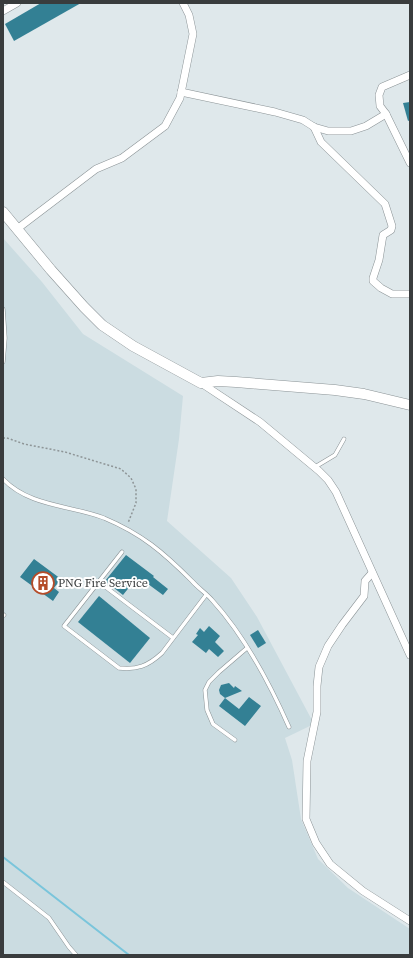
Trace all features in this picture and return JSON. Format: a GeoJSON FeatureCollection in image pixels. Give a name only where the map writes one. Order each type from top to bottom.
{"type":"FeatureCollection","features":[{"type":"Feature","properties":{"kind":"street"},"geometry":{"type":"LineString","coordinates":[[3,11],[17,3]]}},
{"type":"Feature","properties":{"kind":"street"},"geometry":{"type":"LineString","coordinates":[[17,229],[96,169],[122,158],[165,126],[180,98],[193,34],[183,3]]}},
{"type":"Feature","properties":{"kind":"street"},"geometry":{"type":"LineString","coordinates":[[410,75],[382,87],[379,95],[380,106],[386,114],[410,164]]}},
{"type":"Feature","properties":{"kind":"street"},"geometry":{"type":"LineString","coordinates":[[181,92],[275,112],[303,120],[314,127],[328,131],[351,131],[366,126],[386,114]]}},
{"type":"Feature","properties":{"kind":"street"},"geometry":{"type":"LineString","coordinates":[[314,127],[321,142],[385,204],[392,230],[383,235],[379,260],[372,278],[373,281],[381,288],[392,294],[410,294]]}},
{"type":"Feature","properties":{"kind":"street"},"geometry":{"type":"LineString","coordinates":[[3,212],[72,294],[102,325],[133,346],[201,383],[260,422],[328,480],[336,492],[410,655]]}},
{"type":"Feature","properties":{"kind":"street"},"geometry":{"type":"LineString","coordinates":[[201,383],[218,381],[335,390],[364,394],[410,405]]}},
{"type":"Feature","properties":{"kind":"street"},"geometry":{"type":"LineString","coordinates":[[372,573],[365,581],[364,596],[328,646],[319,667],[317,686],[318,712],[307,761],[306,819],[316,843],[330,864],[363,891],[410,921]]}},
{"type":"Feature","properties":{"kind":"lane"},"geometry":{"type":"LineString","coordinates":[[3,309],[5,338],[3,362]]}},
{"type":"Feature","properties":{"kind":"lane"},"geometry":{"type":"LineString","coordinates":[[314,468],[335,455],[344,440]]}},
{"type":"Feature","properties":{"kind":"lane"},"geometry":{"type":"LineString","coordinates":[[3,480],[24,495],[38,501],[102,518],[126,528],[154,546],[172,561],[215,604],[247,648],[277,698],[290,726]]}},
{"type":"Feature","properties":{"kind":"lane"},"geometry":{"type":"LineString","coordinates":[[122,552],[64,626],[119,668],[128,669],[144,666],[155,660],[206,595]]}},
{"type":"Feature","properties":{"kind":"lane"},"geometry":{"type":"LineString","coordinates":[[99,582],[173,638]]}},
{"type":"Feature","properties":{"kind":"lane"},"geometry":{"type":"LineString","coordinates":[[235,740],[213,724],[206,710],[205,690],[209,682],[219,672],[247,648]]}},
{"type":"Feature","properties":{"kind":"lane"},"geometry":{"type":"LineString","coordinates":[[3,882],[49,918],[76,955]]}},
{"type":"Feature","properties":{"kind":"path"},"geometry":{"type":"LineString","coordinates":[[3,438],[24,444],[65,452],[121,469],[131,478],[136,490],[136,503],[126,528]]}},
{"type":"Feature","properties":{"kind":"shaded area"},"geometry":{"type":"Polygon","coordinates":[[[3,238],[42,282],[83,334],[183,396],[179,439],[167,521],[231,578],[257,617],[314,724],[285,738],[292,760],[301,819],[318,859],[348,888],[410,929],[410,955],[3,955],[3,238]]]}},
{"type":"Feature","properties":{"kind":"building"},"geometry":{"type":"Polygon","coordinates":[[[41,3],[81,3],[14,41],[5,24],[41,3]]]}},
{"type":"Feature","properties":{"kind":"building"},"geometry":{"type":"Polygon","coordinates":[[[410,102],[410,120],[408,121],[403,103],[410,102]]]}},
{"type":"Feature","properties":{"kind":"building"},"geometry":{"type":"Polygon","coordinates":[[[126,555],[154,576],[153,577],[168,589],[163,595],[148,584],[145,588],[135,580],[123,595],[105,581],[126,555]]]}},
{"type":"Feature","properties":{"kind":"building","name":"PNG Fire Service"},"geometry":{"type":"Polygon","coordinates":[[[34,559],[61,579],[54,588],[59,592],[53,601],[20,577],[34,559]]]}},
{"type":"Feature","properties":{"kind":"building"},"geometry":{"type":"Polygon","coordinates":[[[99,596],[150,638],[130,663],[78,622],[99,596]]]}},
{"type":"Feature","properties":{"kind":"building"},"geometry":{"type":"Polygon","coordinates":[[[209,626],[220,636],[215,642],[224,651],[218,657],[209,649],[206,653],[192,642],[198,635],[196,634],[200,628],[204,632],[209,626]]]}},
{"type":"Feature","properties":{"kind":"building"},"geometry":{"type":"Polygon","coordinates":[[[258,630],[266,643],[258,648],[250,635],[258,630]]]}},
{"type":"Feature","properties":{"kind":"building"},"geometry":{"type":"Polygon","coordinates":[[[229,683],[234,688],[235,686],[242,691],[225,698],[220,694],[219,690],[221,685],[229,683]]]}},
{"type":"Feature","properties":{"kind":"building"},"geometry":{"type":"Polygon","coordinates":[[[249,697],[261,706],[245,726],[219,706],[225,698],[239,709],[249,697]]]}},
{"type":"Feature","properties":{"kind":"waterway"},"geometry":{"type":"LineString","coordinates":[[3,857],[129,955]]}},
{"type":"Feature","properties":{"kind":"place","name":"PNG Fire Service"},"geometry":{"type":"Point","coordinates":[43,583]}}]}
